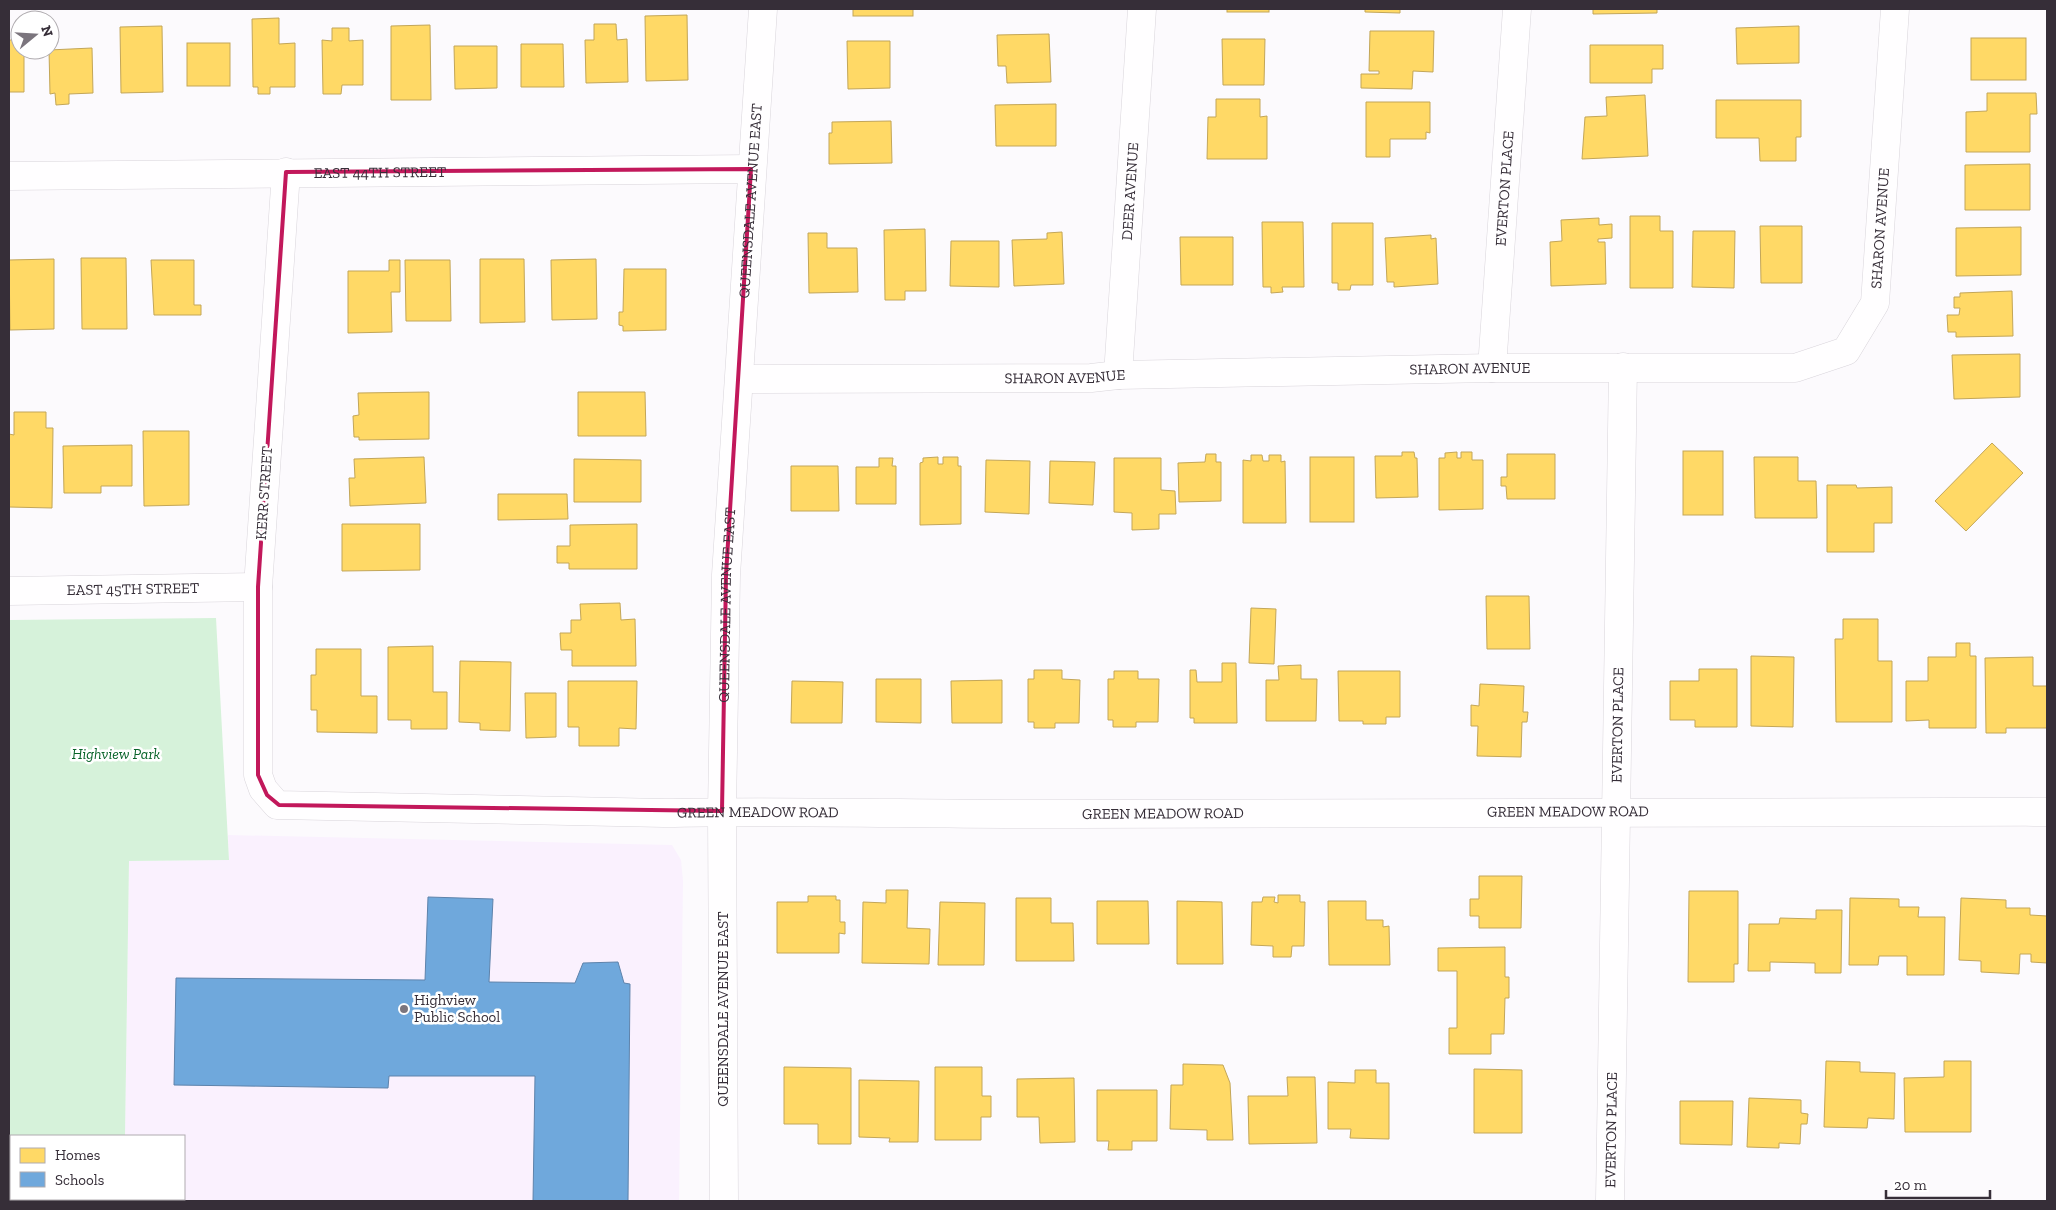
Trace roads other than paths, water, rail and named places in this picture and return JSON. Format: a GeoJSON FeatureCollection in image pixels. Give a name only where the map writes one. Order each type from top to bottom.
{"type":"FeatureCollection","features":[{"type":"Feature","properties":{"kind":"street","name":"QUEENSDALE AVENUE EAST"},"geometry":{"type":"LineString","coordinates":[[724,1201],[722,811],[726,575],[740,379],[751,169],[763,9]]}},
{"type":"Feature","properties":{"kind":"street","name":"DEER AVENUE"},"geometry":{"type":"LineString","coordinates":[[1118,375],[1142,9]]}},
{"type":"Feature","properties":{"kind":"street","name":"EVERTON PLACE"},"geometry":{"type":"LineString","coordinates":[[1492,368],[1517,9]]}},
{"type":"Feature","properties":{"kind":"street","name":"SHARON AVENUE"},"geometry":{"type":"LineString","coordinates":[[740,379],[1091,378],[1118,375],[1492,368],[1795,368],[1846,351],[1875,304],[1895,9]]}},
{"type":"Feature","properties":{"kind":"street","name":"EAST 44TH STREET"},"geometry":{"type":"LineString","coordinates":[[9,176],[751,169]]}},
{"type":"Feature","properties":{"kind":"street","name":"KERR STREET"},"geometry":{"type":"LineString","coordinates":[[279,805],[266,795],[258,775],[258,588],[286,172]]}},
{"type":"Feature","properties":{"kind":"street","name":"EVERTON PLACE"},"geometry":{"type":"LineString","coordinates":[[1610,1201],[1623,367]]}},
{"type":"Feature","properties":{"kind":"street","name":"EAST 45TH STREET"},"geometry":{"type":"LineString","coordinates":[[9,591],[258,588]]}},
{"type":"Feature","properties":{"kind":"street","name":"GREEN MEADOW ROAD"},"geometry":{"type":"LineString","coordinates":[[279,805],[654,813],[722,811],[1064,814],[1616,811],[2047,812]]}},
{"type":"Feature","properties":{"kind":"place","name":"Highview Public School"},"geometry":{"type":"Point","coordinates":[404,1009]}},
{"type":"Feature","properties":{"kind":"park label","name":"Highview Park"},"geometry":{"type":"Point","coordinates":[116,754]}}]}
